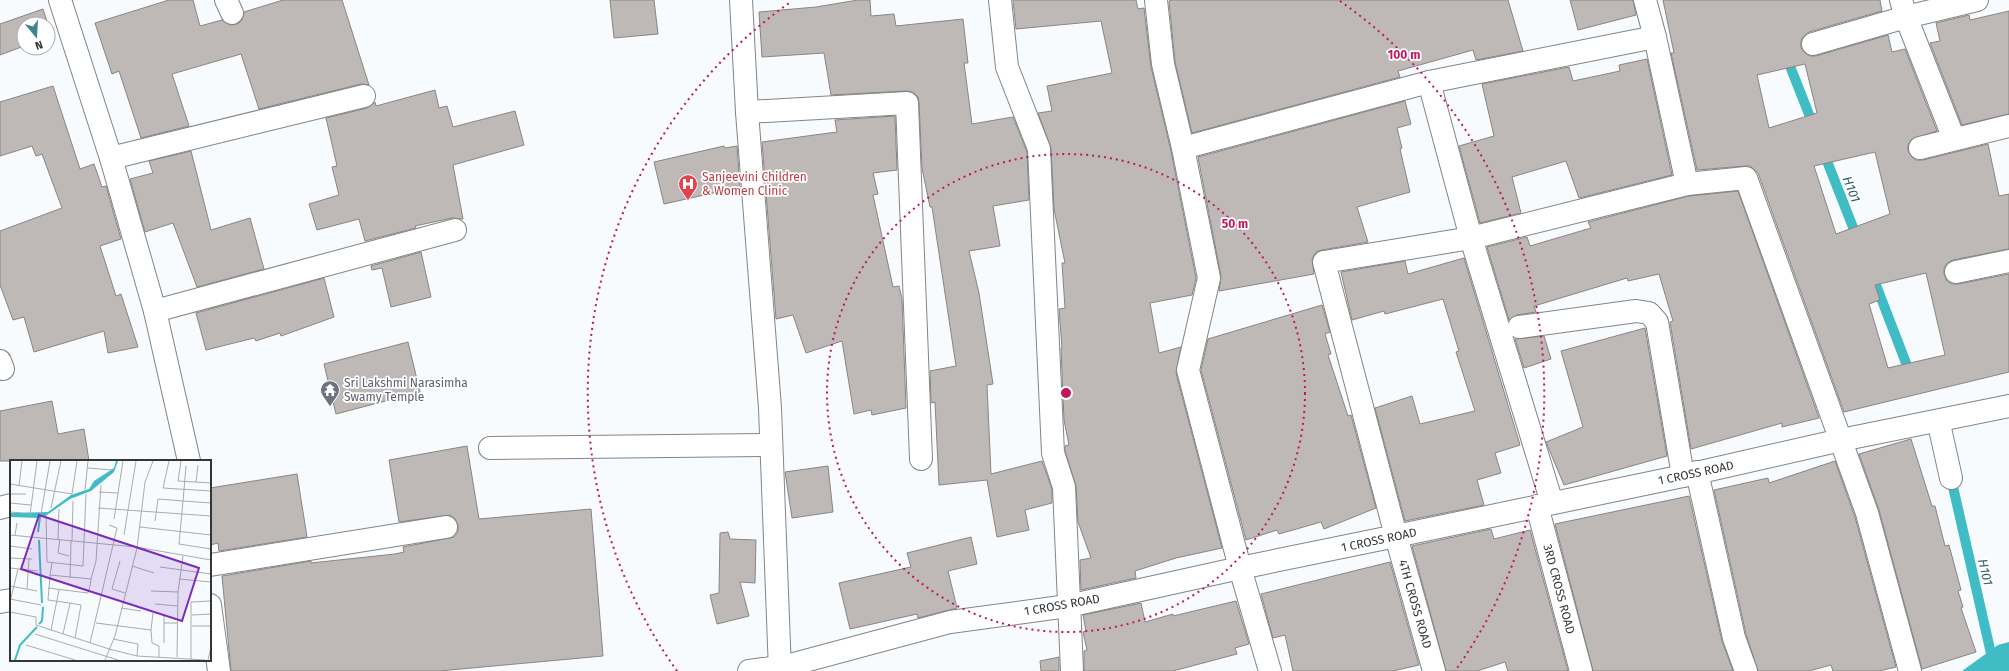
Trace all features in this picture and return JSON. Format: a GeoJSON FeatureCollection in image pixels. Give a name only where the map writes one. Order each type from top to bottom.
{"type":"FeatureCollection","features":[{"type":"Feature","properties":{"kind":"street"},"geometry":{"type":"LineString","coordinates":[[60,0],[111,158],[155,311],[189,460]]}},
{"type":"Feature","properties":{"kind":"street"},"geometry":{"type":"LineString","coordinates":[[741,0],[747,112],[770,408],[779,669]]}},
{"type":"Feature","properties":{"kind":"street"},"geometry":{"type":"LineString","coordinates":[[1000,0],[1007,67],[1040,149],[1053,453],[1064,487],[1072,671]]}},
{"type":"Feature","properties":{"kind":"street"},"geometry":{"type":"LineString","coordinates":[[1156,0],[1163,64],[1183,148],[1209,278],[1188,370],[1240,568],[1270,671]]}},
{"type":"Feature","properties":{"kind":"street"},"geometry":{"type":"LineString","coordinates":[[1645,0],[1686,184]]}},
{"type":"Feature","properties":{"kind":"street"},"geometry":{"type":"LineString","coordinates":[[1813,44],[1904,8],[1977,0]]}},
{"type":"Feature","properties":{"kind":"street"},"geometry":{"type":"LineString","coordinates":[[1904,8],[1954,139]]}},
{"type":"Feature","properties":{"kind":"street"},"geometry":{"type":"LineString","coordinates":[[1183,148],[1429,82],[1654,37]]}},
{"type":"Feature","properties":{"kind":"street","name":"3RD CROSS ROAD"},"geometry":{"type":"LineString","coordinates":[[1429,82],[1544,504],[1581,671]]}},
{"type":"Feature","properties":{"kind":"street"},"geometry":{"type":"LineString","coordinates":[[111,158],[364,96]]}},
{"type":"Feature","properties":{"kind":"street"},"geometry":{"type":"LineString","coordinates":[[747,112],[907,103],[921,459]]}},
{"type":"Feature","properties":{"kind":"street"},"geometry":{"type":"LineString","coordinates":[[1920,148],[2009,126]]}},
{"type":"Feature","properties":{"kind":"street"},"geometry":{"type":"LineString","coordinates":[[1471,238],[1686,184],[1746,178],[1866,513],[1910,671]]}},
{"type":"Feature","properties":{"kind":"street"},"geometry":{"type":"LineString","coordinates":[[155,311],[455,230]]}},
{"type":"Feature","properties":{"kind":"street","name":"4TH CROSS ROAD"},"geometry":{"type":"LineString","coordinates":[[1434,671],[1396,536],[1324,262],[1471,238]]}},
{"type":"Feature","properties":{"kind":"street"},"geometry":{"type":"LineString","coordinates":[[1956,272],[2009,261]]}},
{"type":"Feature","properties":{"kind":"street"},"geometry":{"type":"LineString","coordinates":[[1519,327],[1636,311],[1649,313],[1657,322],[1690,474],[1734,638],[1746,671]]}},
{"type":"Feature","properties":{"kind":"street","name":"1 CROSS ROAD"},"geometry":{"type":"LineString","coordinates":[[749,671],[779,669],[950,622],[1068,606],[1240,568],[1690,474],[1841,440],[2009,406]]}},
{"type":"Feature","properties":{"kind":"street"},"geometry":{"type":"LineString","coordinates":[[1941,420],[1939,424],[1951,478]]}},
{"type":"Feature","properties":{"kind":"street"},"geometry":{"type":"LineString","coordinates":[[490,448],[771,445]]}},
{"type":"Feature","properties":{"kind":"street"},"geometry":{"type":"LineString","coordinates":[[0,508],[10,505]]}},
{"type":"Feature","properties":{"kind":"street"},"geometry":{"type":"LineString","coordinates":[[211,565],[446,527]]}},
{"type":"Feature","properties":{"kind":"street"},"geometry":{"type":"LineString","coordinates":[[0,602],[10,600]]}},
{"type":"Feature","properties":{"kind":"street"},"geometry":{"type":"LineString","coordinates":[[211,612],[219,671]]}},
{"type":"Feature","properties":{"kind":"water"},"geometry":{"type":"Polygon","coordinates":[[[2009,642],[2009,671],[1962,671],[1998,645],[2009,642]]]}},
{"type":"Feature","properties":{"kind":"building"},"geometry":{"type":"Polygon","coordinates":[[[169,0],[193,0],[200,26],[222,20],[230,25],[237,24],[242,20],[244,12],[283,0],[342,0],[369,85],[361,84],[259,109],[241,54],[172,74],[189,126],[141,138],[119,71],[112,74],[95,23],[169,0]]]}},
{"type":"Feature","properties":{"kind":"building"},"geometry":{"type":"Polygon","coordinates":[[[610,0],[654,0],[658,34],[614,38],[610,0]]]}},
{"type":"Feature","properties":{"kind":"building"},"geometry":{"type":"Polygon","coordinates":[[[858,0],[870,0],[871,16],[894,14],[896,26],[963,19],[968,63],[964,63],[972,124],[1013,117],[1027,152],[1029,200],[993,206],[1000,246],[969,251],[979,293],[993,384],[987,385],[991,474],[1042,461],[1052,489],[1052,503],[1025,510],[1029,530],[997,537],[987,480],[939,485],[935,402],[931,403],[930,371],[956,366],[932,207],[930,207],[922,168],[918,97],[913,92],[906,91],[831,95],[824,53],[762,57],[759,12],[816,7],[858,0]]]}},
{"type":"Feature","properties":{"kind":"building"},"geometry":{"type":"Polygon","coordinates":[[[1013,0],[1136,0],[1138,9],[1144,8],[1151,67],[1171,151],[1196,278],[1192,295],[1150,303],[1159,353],[1181,347],[1176,373],[1222,548],[1176,558],[1135,571],[1136,578],[1081,590],[1080,560],[1091,558],[1078,522],[1076,486],[1065,451],[1065,446],[1069,445],[1064,420],[1062,348],[1059,309],[1065,308],[1062,263],[1065,263],[1054,209],[1051,148],[1038,113],[1052,111],[1047,86],[1112,73],[1101,21],[1016,29],[1013,0]]]}},
{"type":"Feature","properties":{"kind":"building"},"geometry":{"type":"Polygon","coordinates":[[[1508,0],[1523,51],[1476,60],[1473,50],[1398,71],[1400,77],[1192,133],[1175,62],[1169,1],[1508,0]]]}},
{"type":"Feature","properties":{"kind":"building"},"geometry":{"type":"Polygon","coordinates":[[[1570,0],[1633,0],[1636,15],[1578,30],[1570,0]]]}},
{"type":"Feature","properties":{"kind":"building"},"geometry":{"type":"Polygon","coordinates":[[[1663,0],[1880,0],[1882,11],[1809,32],[1801,41],[1801,48],[1810,56],[1816,56],[1888,35],[1892,52],[1905,49],[1937,131],[1912,139],[1908,145],[1908,151],[1911,156],[1916,160],[1923,160],[1988,144],[1999,196],[2009,194],[2009,249],[1953,260],[1947,263],[1944,268],[1944,274],[1947,281],[1952,284],[1958,284],[2009,274],[2009,372],[1844,412],[1758,173],[1750,166],[1697,170],[1671,53],[1674,53],[1663,0]],[[1805,64],[1757,75],[1769,128],[1817,113],[1805,64]],[[1875,152],[1814,166],[1836,234],[1890,214],[1875,152]],[[1926,273],[1875,285],[1880,300],[1869,304],[1888,368],[1945,355],[1926,273]]]}},
{"type":"Feature","properties":{"kind":"building"},"geometry":{"type":"Polygon","coordinates":[[[43,9],[45,16],[23,16],[43,9]]]}},
{"type":"Feature","properties":{"kind":"building"},"geometry":{"type":"Polygon","coordinates":[[[2009,11],[2009,114],[1962,125],[1930,43],[1940,41],[1936,23],[1969,15],[1970,20],[2009,11]]]}},
{"type":"Feature","properties":{"kind":"building"},"geometry":{"type":"Polygon","coordinates":[[[16,18],[16,49],[0,55],[0,24],[16,18]]]}},
{"type":"Feature","properties":{"kind":"building"},"geometry":{"type":"Polygon","coordinates":[[[1647,59],[1672,175],[1579,198],[1566,161],[1512,177],[1521,213],[1480,223],[1459,146],[1494,136],[1482,84],[1569,67],[1573,81],[1620,71],[1619,65],[1647,59]]]}},
{"type":"Feature","properties":{"kind":"building"},"geometry":{"type":"Polygon","coordinates":[[[53,86],[80,169],[94,164],[102,187],[106,186],[121,239],[100,246],[116,296],[121,294],[138,347],[108,353],[104,331],[34,352],[24,317],[13,320],[0,285],[0,231],[62,208],[42,154],[36,156],[32,146],[0,156],[0,102],[53,86]]]}},
{"type":"Feature","properties":{"kind":"building"},"geometry":{"type":"Polygon","coordinates":[[[435,90],[439,108],[447,106],[453,127],[515,111],[524,145],[453,165],[463,219],[452,218],[415,226],[416,228],[365,241],[359,219],[317,230],[309,204],[339,195],[332,167],[337,166],[326,118],[367,108],[375,102],[376,106],[435,90]]]}},
{"type":"Feature","properties":{"kind":"building"},"geometry":{"type":"Polygon","coordinates":[[[1405,101],[1411,124],[1397,128],[1402,148],[1400,149],[1410,192],[1357,207],[1368,242],[1316,252],[1312,259],[1314,274],[1219,291],[1221,276],[1198,157],[1405,101]]]}},
{"type":"Feature","properties":{"kind":"building"},"geometry":{"type":"Polygon","coordinates":[[[895,116],[897,170],[873,173],[878,194],[873,195],[893,287],[899,286],[902,299],[906,408],[872,415],[871,410],[854,414],[842,341],[806,353],[793,315],[776,319],[762,142],[837,132],[835,120],[895,116]]]}},
{"type":"Feature","properties":{"kind":"building"},"geometry":{"type":"Polygon","coordinates":[[[724,146],[725,148],[737,146],[740,187],[664,204],[654,162],[724,146]]]}},
{"type":"Feature","properties":{"kind":"building"},"geometry":{"type":"Polygon","coordinates":[[[191,151],[211,230],[250,218],[264,269],[197,287],[173,223],[145,232],[130,179],[153,173],[149,161],[191,151]]]}},
{"type":"Feature","properties":{"kind":"building"},"geometry":{"type":"Polygon","coordinates":[[[1738,191],[1819,418],[1782,427],[1782,423],[1691,449],[1670,322],[1673,321],[1659,274],[1628,281],[1627,278],[1534,306],[1536,312],[1517,315],[1509,320],[1487,247],[1527,237],[1530,246],[1591,228],[1588,222],[1689,196],[1738,191]]]}},
{"type":"Feature","properties":{"kind":"building"},"geometry":{"type":"Polygon","coordinates":[[[421,252],[431,297],[391,307],[382,268],[372,270],[371,266],[421,252]]]}},
{"type":"Feature","properties":{"kind":"building"},"geometry":{"type":"Polygon","coordinates":[[[1464,258],[1520,445],[1495,453],[1501,473],[1477,480],[1484,505],[1405,521],[1375,408],[1412,396],[1420,424],[1475,411],[1456,352],[1459,351],[1443,299],[1385,314],[1384,311],[1352,320],[1341,272],[1405,261],[1408,274],[1464,258]]]}},
{"type":"Feature","properties":{"kind":"building"},"geometry":{"type":"Polygon","coordinates":[[[324,278],[334,317],[281,336],[280,333],[256,341],[254,338],[206,350],[196,313],[324,278]]]}},
{"type":"Feature","properties":{"kind":"building"},"geometry":{"type":"Polygon","coordinates":[[[1322,305],[1330,332],[1325,334],[1331,354],[1328,355],[1348,416],[1351,415],[1376,508],[1324,529],[1321,522],[1279,534],[1277,530],[1246,540],[1201,370],[1208,339],[1322,305]]]}},
{"type":"Feature","properties":{"kind":"building"},"geometry":{"type":"Polygon","coordinates":[[[1645,328],[1667,456],[1564,485],[1546,442],[1583,427],[1561,351],[1645,328]]]}},
{"type":"Feature","properties":{"kind":"building"},"geometry":{"type":"Polygon","coordinates":[[[1544,336],[1551,359],[1524,368],[1515,339],[1544,336]]]}},
{"type":"Feature","properties":{"kind":"building"},"geometry":{"type":"Polygon","coordinates":[[[408,342],[420,392],[336,414],[324,364],[408,342]]]}},
{"type":"Feature","properties":{"kind":"building"},"geometry":{"type":"Polygon","coordinates":[[[52,401],[58,434],[84,429],[89,460],[0,461],[0,411],[52,401]]]}},
{"type":"Feature","properties":{"kind":"building"},"geometry":{"type":"Polygon","coordinates":[[[1911,439],[1932,506],[1935,506],[1945,546],[1949,545],[1961,590],[1958,591],[1963,607],[1961,608],[1976,652],[1922,669],[1879,510],[1859,454],[1911,439]]]}},
{"type":"Feature","properties":{"kind":"building"},"geometry":{"type":"Polygon","coordinates":[[[467,446],[479,519],[591,509],[603,656],[439,671],[231,671],[222,576],[311,561],[311,563],[395,554],[404,552],[403,547],[454,537],[458,532],[458,525],[455,519],[450,515],[399,522],[389,460],[467,446]]]}},
{"type":"Feature","properties":{"kind":"building"},"geometry":{"type":"Polygon","coordinates":[[[1835,461],[1855,517],[1896,667],[1879,671],[1833,671],[1831,665],[1809,671],[1758,671],[1746,634],[1714,490],[1768,478],[1769,483],[1835,461]]]}},
{"type":"Feature","properties":{"kind":"building"},"geometry":{"type":"Polygon","coordinates":[[[828,466],[833,512],[792,518],[785,472],[828,466]]]}},
{"type":"Feature","properties":{"kind":"building"},"geometry":{"type":"Polygon","coordinates":[[[297,474],[307,537],[219,551],[218,543],[211,545],[211,488],[297,474]]]}},
{"type":"Feature","properties":{"kind":"building"},"geometry":{"type":"Polygon","coordinates":[[[1689,496],[1722,641],[1733,671],[1593,671],[1555,524],[1689,496]]]}},
{"type":"Feature","properties":{"kind":"building"},"geometry":{"type":"Polygon","coordinates":[[[1491,529],[1494,539],[1530,530],[1568,671],[1508,671],[1505,662],[1477,671],[1446,671],[1412,546],[1491,529]]]}},
{"type":"Feature","properties":{"kind":"building"},"geometry":{"type":"Polygon","coordinates":[[[728,532],[730,539],[756,540],[755,583],[740,582],[749,616],[717,624],[710,595],[719,593],[720,533],[728,532]]]}},
{"type":"Feature","properties":{"kind":"building"},"geometry":{"type":"Polygon","coordinates":[[[971,537],[977,564],[948,571],[957,608],[918,618],[917,614],[850,629],[839,583],[911,567],[907,553],[971,537]]]}},
{"type":"Feature","properties":{"kind":"building"},"geometry":{"type":"Polygon","coordinates":[[[1390,562],[1419,665],[1393,671],[1293,671],[1285,635],[1273,638],[1261,594],[1390,562]]]}},
{"type":"Feature","properties":{"kind":"building"},"geometry":{"type":"Polygon","coordinates":[[[1236,601],[1249,644],[1235,648],[1237,654],[1173,671],[1084,671],[1084,651],[1087,650],[1083,632],[1086,631],[1083,615],[1141,603],[1145,622],[1173,614],[1173,616],[1236,601]]]}},
{"type":"Feature","properties":{"kind":"building"},"geometry":{"type":"Polygon","coordinates":[[[1059,657],[1059,671],[1041,671],[1040,661],[1059,657]]]}},
{"type":"Feature","properties":{"kind":"waterway","name":"H101"},"geometry":{"type":"LineString","coordinates":[[1786,56],[1814,127]]}},
{"type":"Feature","properties":{"kind":"waterway","name":"H101"},"geometry":{"type":"LineString","coordinates":[[1823,151],[1858,240]]}},
{"type":"Feature","properties":{"kind":"waterway","name":"H101"},"geometry":{"type":"LineString","coordinates":[[1871,272],[1911,376]]}},
{"type":"Feature","properties":{"kind":"waterway","name":"H101"},"geometry":{"type":"LineString","coordinates":[[1951,478],[1995,671]]}},
{"type":"Feature","properties":{"kind":"place","name":"Sanjeevini Children & Women Clinic"},"geometry":{"type":"Point","coordinates":[688,201]}},
{"type":"Feature","properties":{"kind":"place","name":"Sri Lakshmi Narasimha Swamy Temple"},"geometry":{"type":"Point","coordinates":[330,407]}}]}
